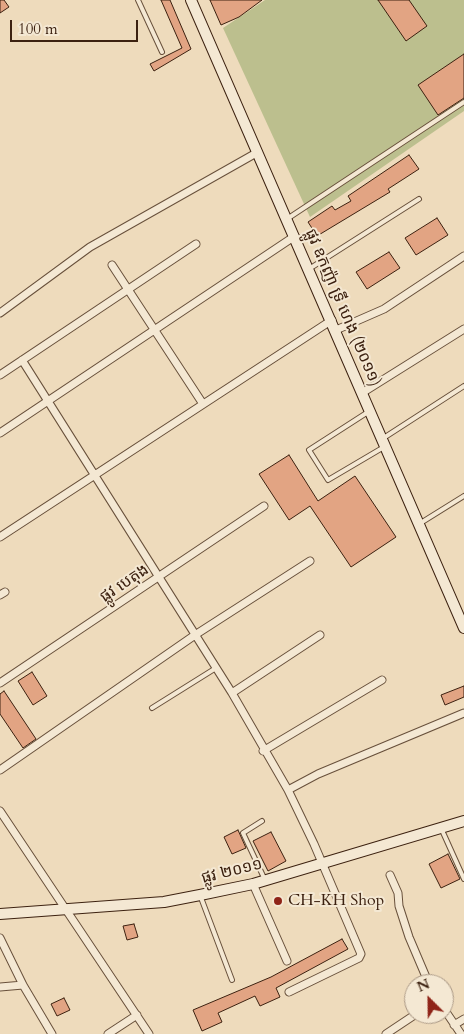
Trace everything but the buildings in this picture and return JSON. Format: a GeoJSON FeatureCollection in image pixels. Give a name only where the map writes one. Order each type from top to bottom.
{"type":"FeatureCollection","features":[{"type":"Feature","properties":{"kind":"main road","name":"ផ្លូវ ឧកញ៉ា ទ្រី ហេង (២០១១)"},"geometry":{"type":"LineString","coordinates":[[191,0],[332,320],[362,394],[464,628]]}},
{"type":"Feature","properties":{"kind":"main road","name":"ផ្លូវ ២០១១"},"geometry":{"type":"LineString","coordinates":[[0,914],[164,902],[200,895],[253,884],[321,862],[464,822]]}},
{"type":"Feature","properties":{"kind":"street"},"geometry":{"type":"LineString","coordinates":[[0,312],[90,248],[258,152]]}},
{"type":"Feature","properties":{"kind":"street"},"geometry":{"type":"LineString","coordinates":[[0,433],[294,236]]}},
{"type":"Feature","properties":{"kind":"street"},"geometry":{"type":"LineString","coordinates":[[0,374],[196,244]]}},
{"type":"Feature","properties":{"kind":"street"},"geometry":{"type":"LineString","coordinates":[[336,330],[384,309],[464,256]]}},
{"type":"Feature","properties":{"kind":"street"},"geometry":{"type":"LineString","coordinates":[[112,265],[203,404]]}},
{"type":"Feature","properties":{"kind":"street"},"geometry":{"type":"LineString","coordinates":[[0,537],[332,320]]}},
{"type":"Feature","properties":{"kind":"street"},"geometry":{"type":"LineString","coordinates":[[362,394],[464,328]]}},
{"type":"Feature","properties":{"kind":"street"},"geometry":{"type":"LineString","coordinates":[[22,360],[232,693],[263,751],[288,790],[361,956],[289,992]]}},
{"type":"Feature","properties":{"kind":"street","name":"ផ្លូវ បេតុង"},"geometry":{"type":"LineString","coordinates":[[0,683],[264,506]]}},
{"type":"Feature","properties":{"kind":"street"},"geometry":{"type":"LineString","coordinates":[[0,770],[195,636],[310,561]]}},
{"type":"Feature","properties":{"kind":"street"},"geometry":{"type":"LineString","coordinates":[[232,693],[320,635]]}},
{"type":"Feature","properties":{"kind":"street"},"geometry":{"type":"LineString","coordinates":[[263,751],[382,680]]}},
{"type":"Feature","properties":{"kind":"street"},"geometry":{"type":"LineString","coordinates":[[288,790],[318,774],[464,713]]}},
{"type":"Feature","properties":{"kind":"street"},"geometry":{"type":"LineString","coordinates":[[0,811],[149,1034]]}},
{"type":"Feature","properties":{"kind":"street"},"geometry":{"type":"LineString","coordinates":[[390,875],[398,893],[408,937],[425,974]]}},
{"type":"Feature","properties":{"kind":"street"},"geometry":{"type":"LineString","coordinates":[[253,884],[287,961]]}},
{"type":"Feature","properties":{"kind":"street"},"geometry":{"type":"LineString","coordinates":[[0,938],[23,985],[51,1033]]}},
{"type":"Feature","properties":{"kind":"street"},"geometry":{"type":"LineString","coordinates":[[0,988],[23,985]]}},
{"type":"Feature","properties":{"kind":"street"},"geometry":{"type":"LineString","coordinates":[[108,1034],[137,1015]]}},
{"type":"Feature","properties":{"kind":"street"},"geometry":{"type":"LineString","coordinates":[[460,1034],[454,1025],[464,1019]]}},
{"type":"Feature","properties":{"kind":"street"},"geometry":{"type":"LineString","coordinates":[[386,1034],[404,1022]]}},
{"type":"Feature","properties":{"kind":"street"},"geometry":{"type":"LineString","coordinates":[[397,1027],[402,1034]]}},
{"type":"Feature","properties":{"kind":"lane"},"geometry":{"type":"LineString","coordinates":[[138,0],[162,52]]}},
{"type":"Feature","properties":{"kind":"lane"},"geometry":{"type":"LineString","coordinates":[[287,219],[464,102]]}},
{"type":"Feature","properties":{"kind":"lane"},"geometry":{"type":"LineString","coordinates":[[309,269],[419,199]]}},
{"type":"Feature","properties":{"kind":"lane"},"geometry":{"type":"LineString","coordinates":[[370,411],[309,450],[328,480],[370,455],[383,443],[464,386]]}},
{"type":"Feature","properties":{"kind":"lane"},"geometry":{"type":"LineString","coordinates":[[419,524],[464,496]]}},
{"type":"Feature","properties":{"kind":"lane"},"geometry":{"type":"LineString","coordinates":[[152,708],[216,668]]}},
{"type":"Feature","properties":{"kind":"lane"},"geometry":{"type":"LineString","coordinates":[[262,821],[242,833],[265,880]]}},
{"type":"Feature","properties":{"kind":"lane"},"geometry":{"type":"LineString","coordinates":[[441,828],[464,880]]}},
{"type":"Feature","properties":{"kind":"lane"},"geometry":{"type":"LineString","coordinates":[[200,895],[232,980]]}},
{"type":"Feature","properties":{"kind":"green space"},"geometry":{"type":"Polygon","coordinates":[[[265,0],[464,0],[464,111],[310,217],[223,28],[265,0]]]}},
{"type":"Feature","properties":{"kind":"place","name":"CH-KH Shop"},"geometry":{"type":"Point","coordinates":[278,901]}}]}
